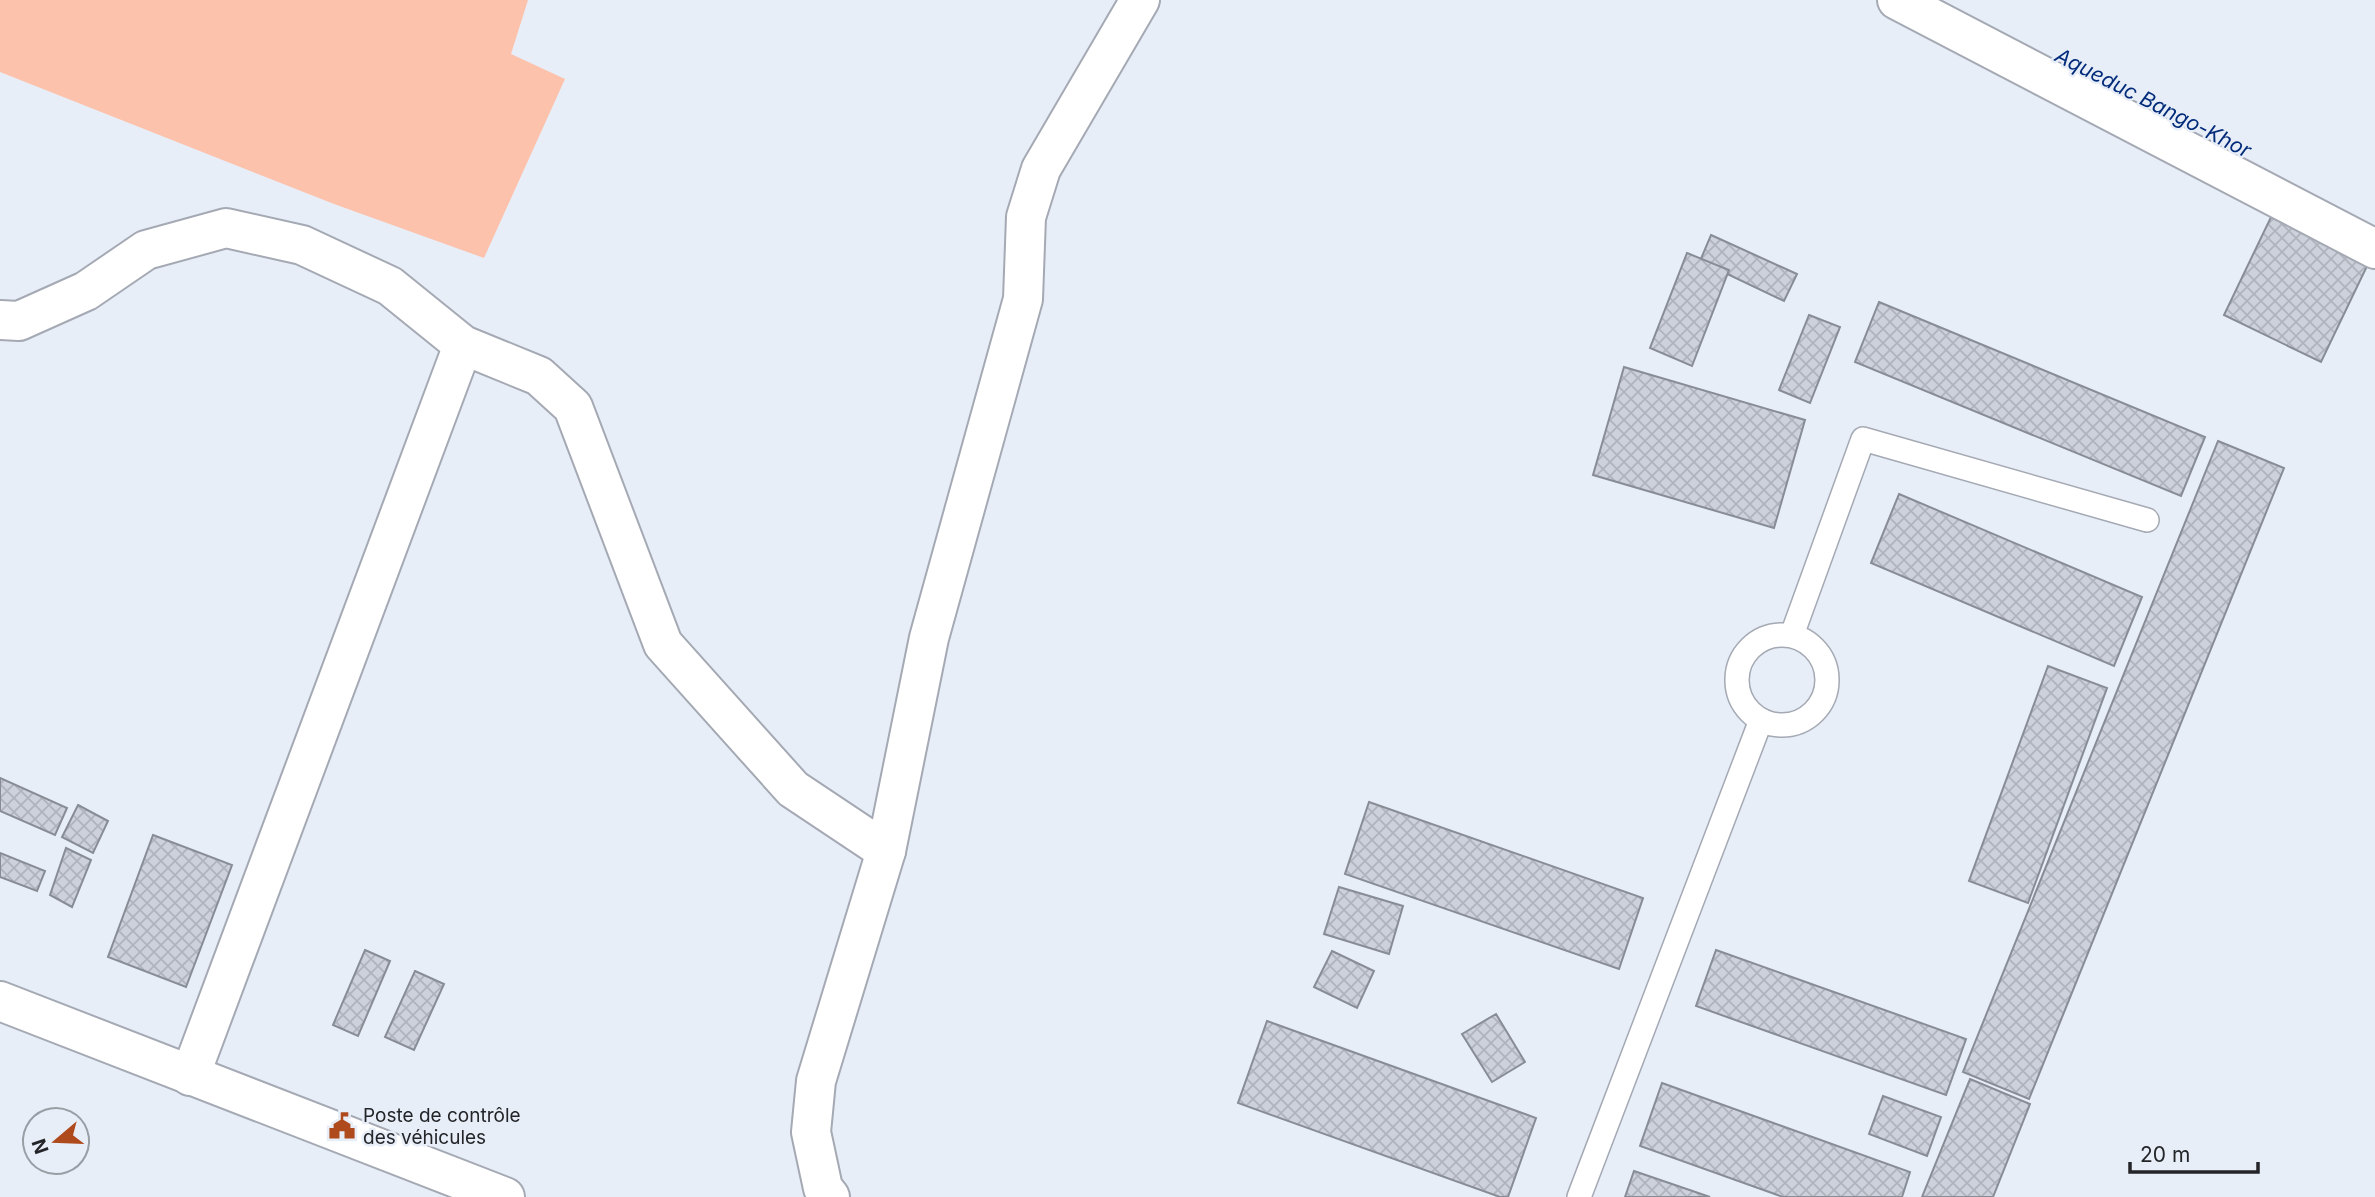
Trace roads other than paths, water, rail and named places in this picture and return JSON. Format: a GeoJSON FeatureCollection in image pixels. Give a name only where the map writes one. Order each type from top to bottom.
{"type":"FeatureCollection","features":[{"type":"Feature","properties":{"kind":"main road"},"geometry":{"type":"LineString","coordinates":[[830,1197],[823,1188],[811,1132],[816,1081],[886,851],[929,638],[1023,299],[1026,217],[1041,169],[1140,0]]}},
{"type":"Feature","properties":{"kind":"main road"},"geometry":{"type":"LineString","coordinates":[[1897,0],[2375,249]]}},
{"type":"Feature","properties":{"kind":"main road"},"geometry":{"type":"LineString","coordinates":[[0,320],[19,321],[86,291],[146,250],[226,228],[302,245],[390,286],[463,345],[539,376],[573,407],[663,643],[793,789],[886,851]]}},
{"type":"Feature","properties":{"kind":"main road"},"geometry":{"type":"LineString","coordinates":[[190,1076],[463,345]]}},
{"type":"Feature","properties":{"kind":"main road"},"geometry":{"type":"LineString","coordinates":[[0,1001],[505,1197]]}},
{"type":"Feature","properties":{"kind":"lane"},"geometry":{"type":"LineString","coordinates":[[1792,635],[1863,439],[2147,520]]}},
{"type":"Feature","properties":{"kind":"lane"},"geometry":{"type":"LineString","coordinates":[[1776,634],[1792,635],[1812,645],[1823,658],[1827,670],[1827,687],[1819,707],[1806,718],[1784,725],[1761,720],[1742,702],[1738,682],[1740,664],[1747,651],[1765,637],[1776,634]]}},
{"type":"Feature","properties":{"kind":"lane"},"geometry":{"type":"LineString","coordinates":[[1578,1197],[1761,720]]}},
{"type":"Feature","properties":{"kind":"place","name":"Poste de contrôle des véhicules"},"geometry":{"type":"Point","coordinates":[342,1126]}},
{"type":"Feature","properties":{"kind":"water label","name":"Aqueduc Bango-Khor"},"geometry":{"type":"Point","coordinates":[2153,103]}}]}
